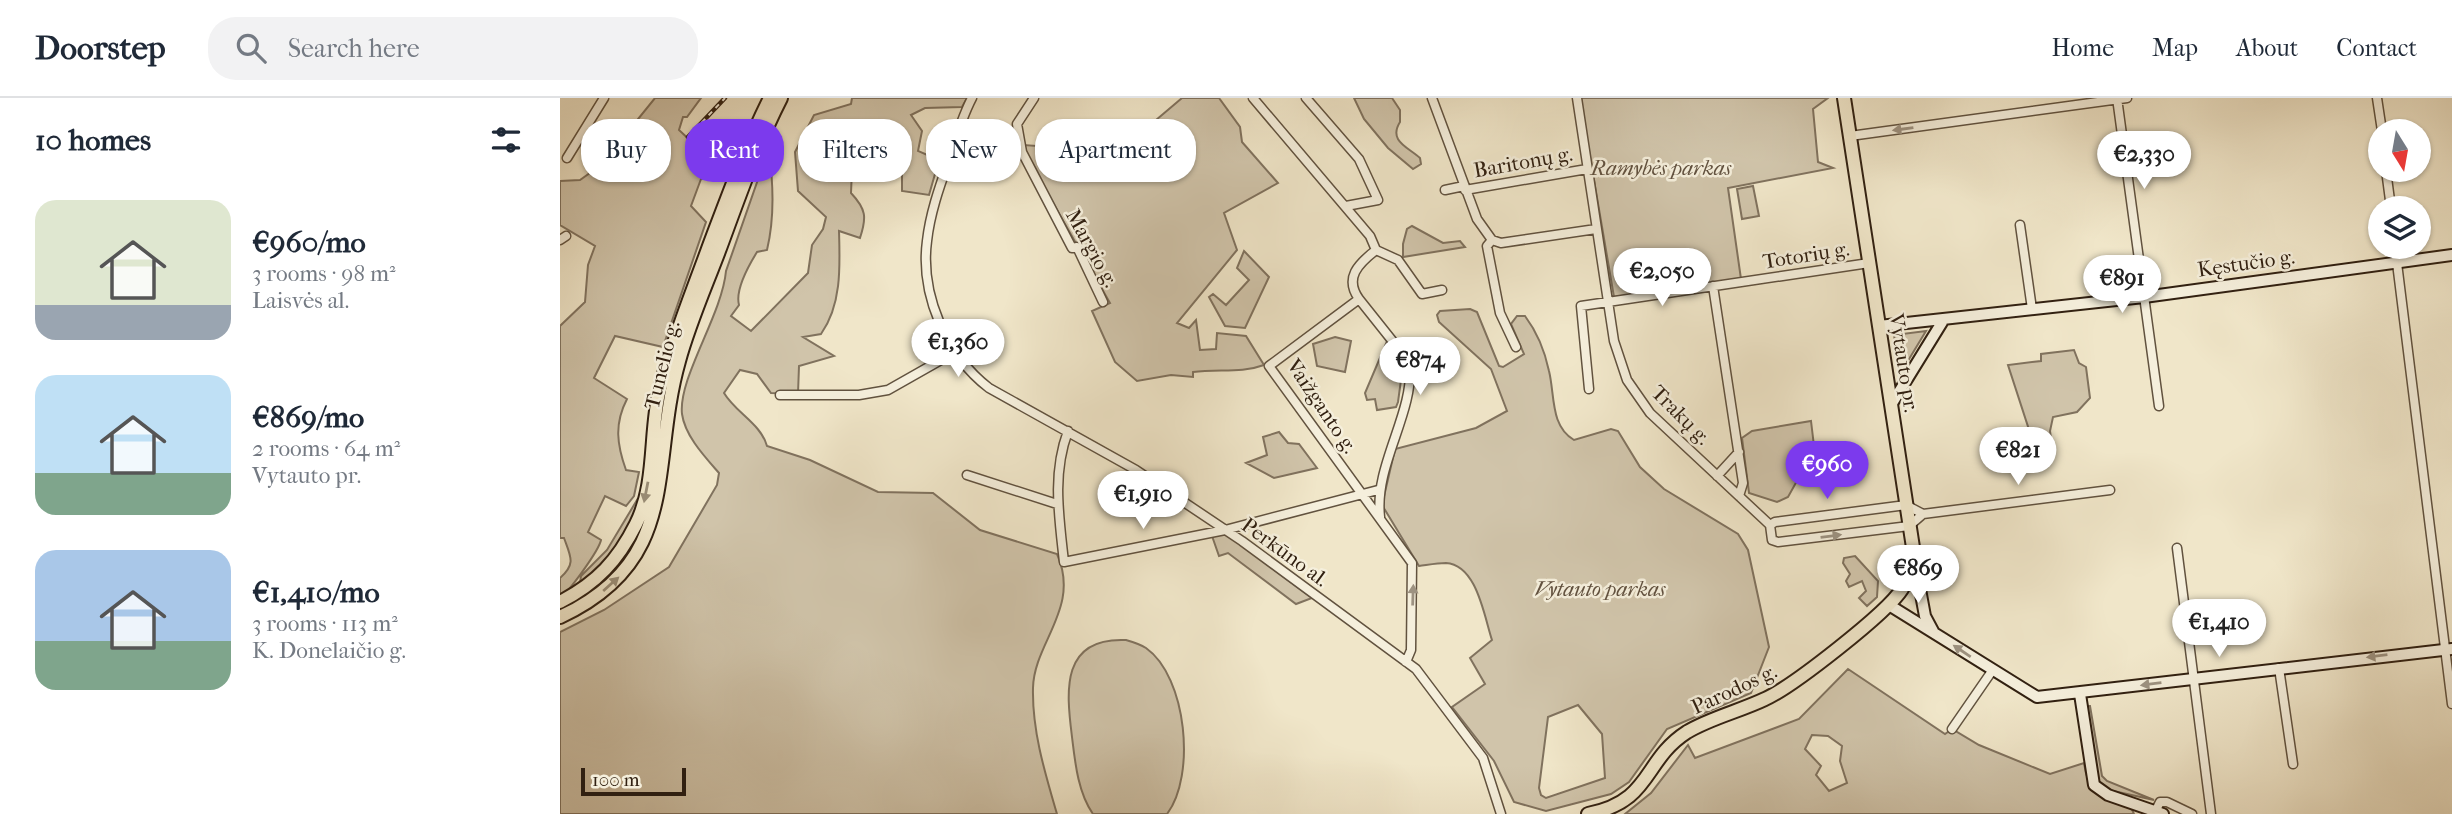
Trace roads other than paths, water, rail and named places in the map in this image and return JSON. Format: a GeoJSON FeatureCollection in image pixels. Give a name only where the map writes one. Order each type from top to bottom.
{"type":"FeatureCollection","features":[{"type":"Feature","properties":{"kind":"main road","name":"Tunelio g."},"geometry":{"type":"LineString","coordinates":[[560,617],[612,584],[632,560],[655,512],[659,394],[676,336],[743,158],[770,98]]}},
{"type":"Feature","properties":{"kind":"main road","name":"Tunelio g."},"geometry":{"type":"LineString","coordinates":[[560,602],[603,575],[619,554],[643,507],[685,341],[761,142],[781,98]]}},
{"type":"Feature","properties":{"kind":"main road","name":"Vytauto pr."},"geometry":{"type":"LineString","coordinates":[[1844,98],[1914,554]]}},
{"type":"Feature","properties":{"kind":"main road","name":"Parodos g."},"geometry":{"type":"LineString","coordinates":[[1588,814],[1622,804],[1640,788],[1666,750],[1687,732],[1780,691],[1888,605],[1903,588],[1914,554]]}},
{"type":"Feature","properties":{"kind":"street"},"geometry":{"type":"LineString","coordinates":[[567,159],[604,98]]}},
{"type":"Feature","properties":{"kind":"street","name":"Perkūno al."},"geometry":{"type":"LineString","coordinates":[[972,98],[943,178],[926,243],[931,295],[940,322],[955,352],[977,379],[989,388],[1109,453],[1225,530],[1406,662],[1428,682],[1483,758],[1501,814]]}},
{"type":"Feature","properties":{"kind":"street","name":"Margio g."},"geometry":{"type":"LineString","coordinates":[[1034,98],[1017,124],[1022,152],[1072,248],[1077,247],[1103,302]]}},
{"type":"Feature","properties":{"kind":"street"},"geometry":{"type":"LineString","coordinates":[[1253,98],[1346,206],[1370,236],[1376,250],[1398,260],[1422,294],[1442,290]]}},
{"type":"Feature","properties":{"kind":"street"},"geometry":{"type":"LineString","coordinates":[[1306,98],[1359,159],[1378,200],[1346,206]]}},
{"type":"Feature","properties":{"kind":"street"},"geometry":{"type":"LineString","coordinates":[[1432,98],[1477,219],[1492,240],[1502,243],[1596,229]]}},
{"type":"Feature","properties":{"kind":"street","name":"Trakų g."},"geometry":{"type":"LineString","coordinates":[[1577,98],[1614,341],[1637,398],[1770,525],[1772,540],[1778,542],[1909,526]]}},
{"type":"Feature","properties":{"kind":"street"},"geometry":{"type":"LineString","coordinates":[[1850,136],[2127,98]]}},
{"type":"Feature","properties":{"kind":"street"},"geometry":{"type":"LineString","coordinates":[[2377,98],[2380,119]]}},
{"type":"Feature","properties":{"kind":"street"},"geometry":{"type":"LineString","coordinates":[[2117,99],[2159,406]]}},
{"type":"Feature","properties":{"kind":"street","name":"Baritonų g."},"geometry":{"type":"LineString","coordinates":[[1445,190],[1587,169]]}},
{"type":"Feature","properties":{"kind":"street"},"geometry":{"type":"LineString","coordinates":[[2020,225],[2032,309]]}},
{"type":"Feature","properties":{"kind":"street"},"geometry":{"type":"LineString","coordinates":[[1492,240],[1487,246],[1497,304],[1516,348]]}},
{"type":"Feature","properties":{"kind":"street"},"geometry":{"type":"LineString","coordinates":[[1359,299],[1352,289],[1353,273],[1376,250]]}},
{"type":"Feature","properties":{"kind":"street","name":"Kęstučio g."},"geometry":{"type":"LineString","coordinates":[[1879,326],[2144,297],[2452,255]]}},
{"type":"Feature","properties":{"kind":"street"},"geometry":{"type":"LineString","coordinates":[[2397,259],[2448,649],[2452,704]]}},
{"type":"Feature","properties":{"kind":"street","name":"Totorių g."},"geometry":{"type":"LineString","coordinates":[[1589,389],[1581,306],[1869,263]]}},
{"type":"Feature","properties":{"kind":"street"},"geometry":{"type":"LineString","coordinates":[[1713,286],[1743,483],[1738,496]]}},
{"type":"Feature","properties":{"kind":"street","name":"Vaižganto g."},"geometry":{"type":"LineString","coordinates":[[1380,520],[1378,491],[1409,383],[1410,363],[1359,299],[1269,366],[1414,570],[1411,650],[1406,662]]}},
{"type":"Feature","properties":{"kind":"street"},"geometry":{"type":"LineString","coordinates":[[1891,405],[1944,319]]}},
{"type":"Feature","properties":{"kind":"street"},"geometry":{"type":"LineString","coordinates":[[780,395],[859,395],[888,390],[955,352]]}},
{"type":"Feature","properties":{"kind":"street"},"geometry":{"type":"LineString","coordinates":[[1068,431],[1059,455],[1057,504],[1064,562],[1225,530],[1378,491]]}},
{"type":"Feature","properties":{"kind":"street"},"geometry":{"type":"LineString","coordinates":[[1717,476],[1739,452]]}},
{"type":"Feature","properties":{"kind":"street"},"geometry":{"type":"LineString","coordinates":[[967,475],[1057,504]]}},
{"type":"Feature","properties":{"kind":"street"},"geometry":{"type":"LineString","coordinates":[[1770,525],[1775,522],[1906,505],[1923,513],[2110,490]]}},
{"type":"Feature","properties":{"kind":"street"},"geometry":{"type":"LineString","coordinates":[[1909,526],[1923,513]]}},
{"type":"Feature","properties":{"kind":"street"},"geometry":{"type":"LineString","coordinates":[[2176,548],[2211,814]]}},
{"type":"Feature","properties":{"kind":"street","name":"Vytauto pr."},"geometry":{"type":"LineString","coordinates":[[1914,554],[1925,617],[1933,631]]}},
{"type":"Feature","properties":{"kind":"street"},"geometry":{"type":"LineString","coordinates":[[1888,605],[1933,631],[1992,671],[2037,696],[2080,694],[2448,649]]}},
{"type":"Feature","properties":{"kind":"street"},"geometry":{"type":"LineString","coordinates":[[2279,668],[2293,764]]}},
{"type":"Feature","properties":{"kind":"street"},"geometry":{"type":"LineString","coordinates":[[1952,729],[1992,671]]}},
{"type":"Feature","properties":{"kind":"street"},"geometry":{"type":"LineString","coordinates":[[2080,694],[2094,785],[2108,795],[2160,812],[2160,802],[2167,802],[2193,814]]}},
{"type":"Feature","properties":{"kind":"railway"},"geometry":{"type":"LineString","coordinates":[[705,119],[725,98]]}},
{"type":"Feature","properties":{"kind":"park label","name":"Ramybės parkas"},"geometry":{"type":"Point","coordinates":[1661,168]}},
{"type":"Feature","properties":{"kind":"park label","name":"Vytauto parkas"},"geometry":{"type":"Point","coordinates":[1600,589]}}]}
